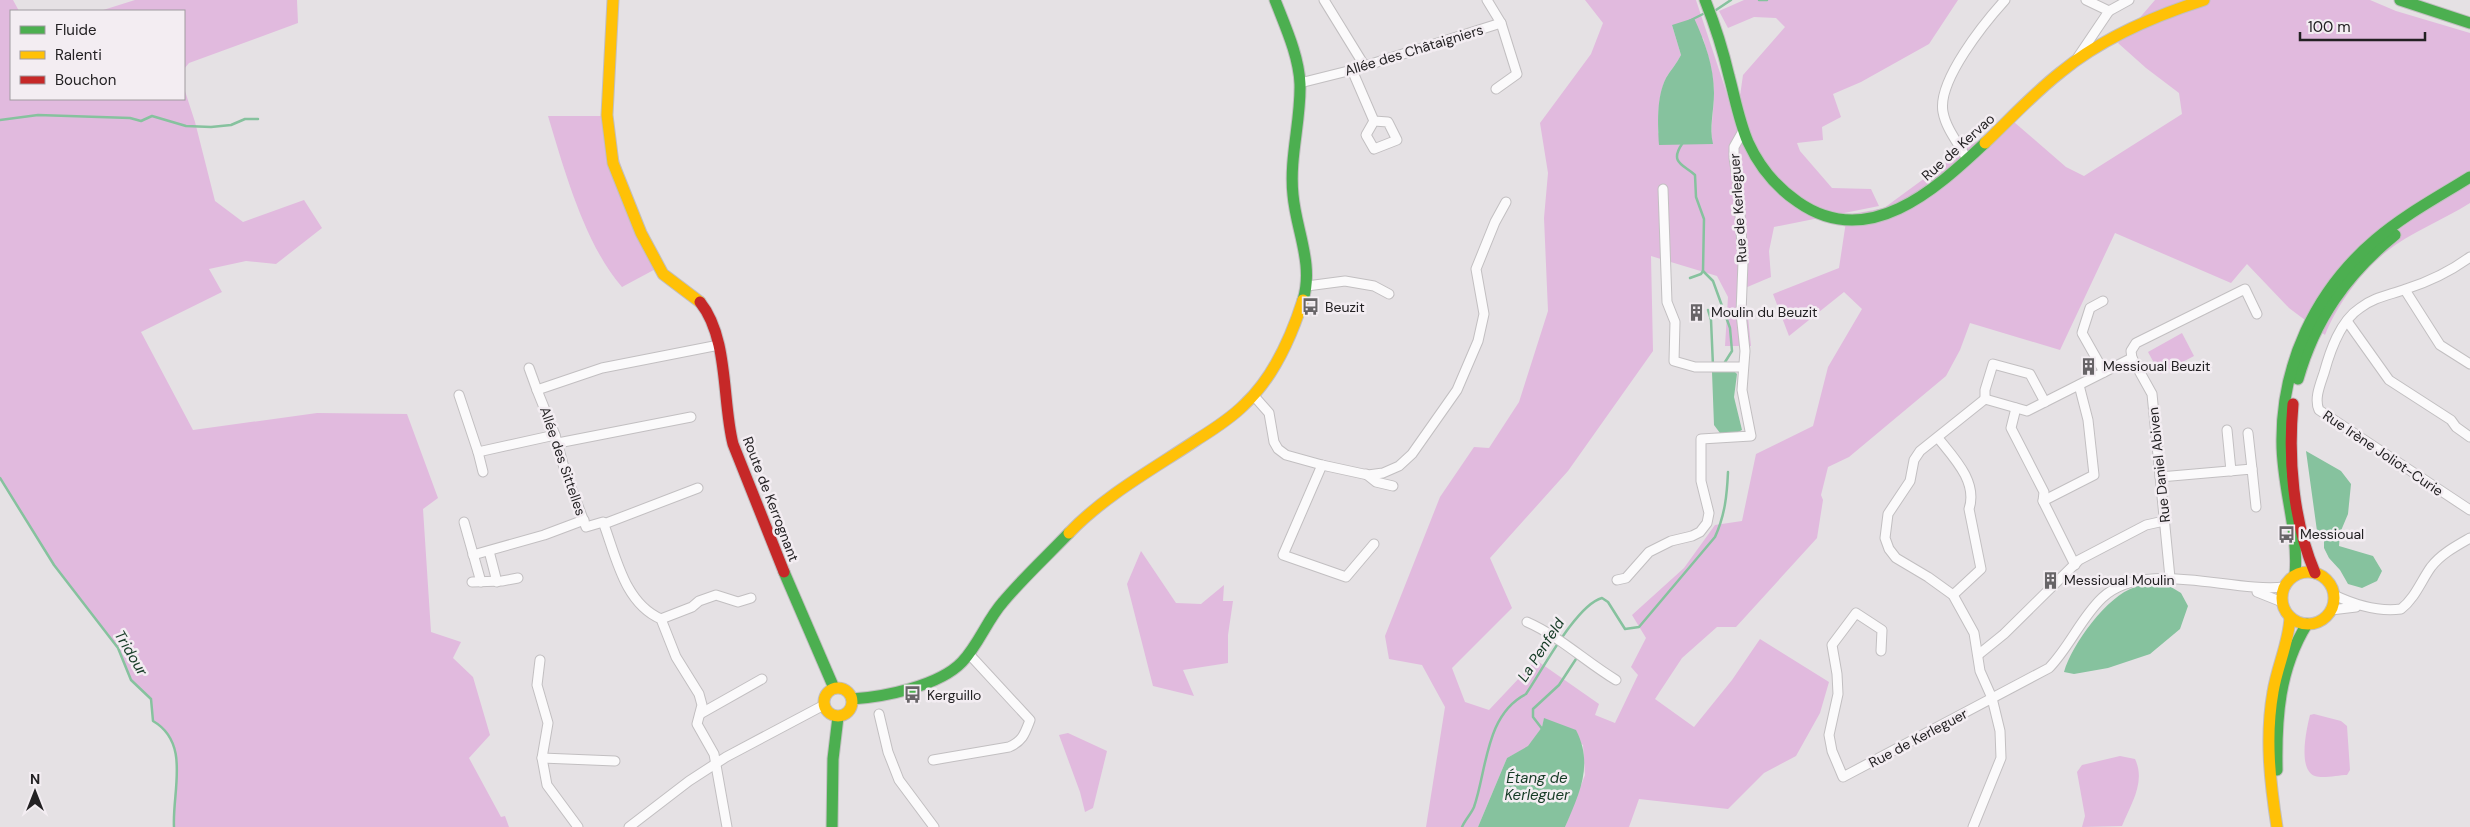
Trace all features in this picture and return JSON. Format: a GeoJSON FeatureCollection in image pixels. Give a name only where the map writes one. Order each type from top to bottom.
{"type":"FeatureCollection","features":[{"type":"Feature","properties":{"kind":"main road","name":"Route de Kerrognant"},"geometry":{"type":"LineString","coordinates":[[613,0],[608,70],[609,146],[612,163],[640,233],[663,274],[686,289],[702,304],[711,322],[719,344],[728,425],[739,463],[834,688]]}},
{"type":"Feature","properties":{"kind":"main road"},"geometry":{"type":"LineString","coordinates":[[852,699],[878,697],[913,687],[940,677],[961,663],[969,654],[1002,603],[1075,526],[1116,494],[1230,418],[1254,396],[1292,335],[1307,286],[1306,261],[1293,196],[1292,177],[1300,84],[1292,45],[1275,0]]}},
{"type":"Feature","properties":{"kind":"main road","name":"Rue de Kervao"},"geometry":{"type":"LineString","coordinates":[[1705,0],[1725,58],[1743,131],[1755,156],[1776,185],[1813,213],[1828,219],[1854,221],[1878,217],[1900,209],[1927,194],[2060,72],[2075,61],[2126,30],[2178,8],[2204,0]]}},
{"type":"Feature","properties":{"kind":"main road"},"geometry":{"type":"LineString","coordinates":[[2400,0],[2470,23]]}},
{"type":"Feature","properties":{"kind":"main road"},"geometry":{"type":"LineString","coordinates":[[2295,575],[2296,551],[2284,471],[2282,426],[2288,383],[2302,338],[2337,278],[2364,249],[2391,227],[2470,177]]}},
{"type":"Feature","properties":{"kind":"main road"},"geometry":{"type":"LineString","coordinates":[[2315,573],[2306,550],[2291,445],[2295,394],[2310,341],[2337,293],[2369,256],[2396,234],[2470,187]]}},
{"type":"Feature","properties":{"kind":"main road"},"geometry":{"type":"LineString","coordinates":[[2306,572],[2315,573],[2328,581],[2334,595],[2331,610],[2322,620],[2307,624],[2298,622],[2290,616],[2282,602],[2284,587],[2295,575],[2306,572]]}},
{"type":"Feature","properties":{"kind":"main road"},"geometry":{"type":"LineString","coordinates":[[2277,827],[2269,775],[2269,716],[2280,662],[2290,627],[2290,616]]}},
{"type":"Feature","properties":{"kind":"main road"},"geometry":{"type":"LineString","coordinates":[[2286,827],[2278,774],[2278,716],[2288,664],[2297,639],[2307,624]]}},
{"type":"Feature","properties":{"kind":"main road"},"geometry":{"type":"LineString","coordinates":[[834,688],[846,690],[852,699],[851,709],[843,716],[832,716],[824,705],[824,698],[834,688]]}},
{"type":"Feature","properties":{"kind":"main road"},"geometry":{"type":"LineString","coordinates":[[832,827],[833,759],[838,717]]}},
{"type":"Feature","properties":{"kind":"street"},"geometry":{"type":"LineString","coordinates":[[1324,0],[1364,65]]}},
{"type":"Feature","properties":{"kind":"street","name":"Allée des Châtaigniers"},"geometry":{"type":"LineString","coordinates":[[1300,84],[1352,70],[1501,23],[1487,0]]}},
{"type":"Feature","properties":{"kind":"street"},"geometry":{"type":"LineString","coordinates":[[1967,159],[1946,123],[1942,109],[1948,82],[1972,40],[2005,0]]}},
{"type":"Feature","properties":{"kind":"street"},"geometry":{"type":"LineString","coordinates":[[2086,0],[2109,11]]}},
{"type":"Feature","properties":{"kind":"street"},"geometry":{"type":"LineString","coordinates":[[2075,61],[2109,11],[2129,0]]}},
{"type":"Feature","properties":{"kind":"street"},"geometry":{"type":"LineString","coordinates":[[1496,89],[1517,74],[1501,23]]}},
{"type":"Feature","properties":{"kind":"street"},"geometry":{"type":"LineString","coordinates":[[1352,70],[1374,121]]}},
{"type":"Feature","properties":{"kind":"street","name":"Rue de Kerleguer"},"geometry":{"type":"LineString","coordinates":[[1617,580],[1626,578],[1649,552],[1671,541],[1700,532],[1707,523],[1708,513],[1701,481],[1701,439],[1750,436],[1742,390],[1742,367],[1745,351],[1741,313],[1743,262],[1738,183],[1734,158],[1734,147],[1743,131]]}},
{"type":"Feature","properties":{"kind":"street"},"geometry":{"type":"LineString","coordinates":[[1663,189],[1667,302],[1675,322],[1674,361],[1695,367],[1742,367]]}},
{"type":"Feature","properties":{"kind":"street"},"geometry":{"type":"LineString","coordinates":[[1254,396],[1269,413],[1274,442],[1278,449],[1286,455],[1322,466],[1366,474],[1383,473],[1400,466],[1412,454],[1457,390],[1478,341],[1484,314],[1476,270],[1495,222],[1506,202]]}},
{"type":"Feature","properties":{"kind":"street","name":"Rue Irène Joliot-Curie"},"geometry":{"type":"LineString","coordinates":[[2468,261],[2436,278],[2405,290],[2383,295],[2359,308],[2347,321],[2338,336],[2327,361],[2316,399],[2319,410],[2470,510]]}},
{"type":"Feature","properties":{"kind":"street"},"geometry":{"type":"LineString","coordinates":[[1307,286],[1345,281],[1374,286],[1389,294]]}},
{"type":"Feature","properties":{"kind":"street"},"geometry":{"type":"LineString","coordinates":[[1985,400],[2027,411],[2132,358],[2131,351],[2136,343],[2245,289],[2257,314]]}},
{"type":"Feature","properties":{"kind":"street"},"geometry":{"type":"LineString","coordinates":[[2405,290],[2440,344],[2470,364]]}},
{"type":"Feature","properties":{"kind":"street"},"geometry":{"type":"LineString","coordinates":[[2103,300],[2090,308],[2082,333],[2104,372]]}},
{"type":"Feature","properties":{"kind":"street"},"geometry":{"type":"LineString","coordinates":[[2347,321],[2389,380],[2451,420],[2456,427],[2470,436]]}},
{"type":"Feature","properties":{"kind":"street","name":"Allée des Sittelles"},"geometry":{"type":"LineString","coordinates":[[538,390],[602,368],[719,344]]}},
{"type":"Feature","properties":{"kind":"street","name":"Rue Daniel Abiven"},"geometry":{"type":"LineString","coordinates":[[2132,358],[2152,394],[2170,578]]}},
{"type":"Feature","properties":{"kind":"street"},"geometry":{"type":"LineString","coordinates":[[1985,400],[1985,390],[1993,364],[2030,374],[2045,402]]}},
{"type":"Feature","properties":{"kind":"street","name":"Allée des Sittelles"},"geometry":{"type":"LineString","coordinates":[[529,368],[557,439],[565,472],[586,527],[603,522],[633,597],[650,615],[661,619]]}},
{"type":"Feature","properties":{"kind":"street"},"geometry":{"type":"LineString","coordinates":[[2043,502],[2094,475],[2088,420],[2080,385]]}},
{"type":"Feature","properties":{"kind":"street"},"geometry":{"type":"LineString","coordinates":[[459,395],[483,472]]}},
{"type":"Feature","properties":{"kind":"street"},"geometry":{"type":"LineString","coordinates":[[1973,827],[2001,758],[2000,731],[1992,698],[1980,671],[1974,633],[1953,595],[1928,576],[1896,558],[1889,549],[1885,538],[1888,514],[1910,481],[1914,460],[1920,451],[1985,400]]}},
{"type":"Feature","properties":{"kind":"street"},"geometry":{"type":"LineString","coordinates":[[2016,408],[2010,428],[2044,492],[2043,502],[2075,564]]}},
{"type":"Feature","properties":{"kind":"street"},"geometry":{"type":"LineString","coordinates":[[478,452],[691,417]]}},
{"type":"Feature","properties":{"kind":"street"},"geometry":{"type":"LineString","coordinates":[[2227,430],[2232,471]]}},
{"type":"Feature","properties":{"kind":"street"},"geometry":{"type":"LineString","coordinates":[[2248,433],[2256,507]]}},
{"type":"Feature","properties":{"kind":"street"},"geometry":{"type":"LineString","coordinates":[[1938,438],[1964,470],[1972,501],[1969,509],[1981,569],[1953,595]]}},
{"type":"Feature","properties":{"kind":"street"},"geometry":{"type":"LineString","coordinates":[[1322,466],[1283,554],[1346,577],[1374,544]]}},
{"type":"Feature","properties":{"kind":"street"},"geometry":{"type":"LineString","coordinates":[[2160,477],[2252,469]]}},
{"type":"Feature","properties":{"kind":"street"},"geometry":{"type":"LineString","coordinates":[[1366,474],[1376,482],[1394,486]]}},
{"type":"Feature","properties":{"kind":"street"},"geometry":{"type":"LineString","coordinates":[[604,524],[698,488]]}},
{"type":"Feature","properties":{"kind":"street"},"geometry":{"type":"LineString","coordinates":[[473,555],[544,536],[584,520]]}},
{"type":"Feature","properties":{"kind":"street"},"geometry":{"type":"LineString","coordinates":[[1978,655],[2004,634],[2080,560],[2146,525],[2164,521]]}},
{"type":"Feature","properties":{"kind":"street"},"geometry":{"type":"LineString","coordinates":[[464,522],[473,555],[477,582],[497,582],[518,578]]}},
{"type":"Feature","properties":{"kind":"street"},"geometry":{"type":"LineString","coordinates":[[2331,610],[2366,607],[2401,609],[2411,602],[2433,565],[2443,554],[2470,538]]}},
{"type":"Feature","properties":{"kind":"street"},"geometry":{"type":"LineString","coordinates":[[489,551],[497,582]]}},
{"type":"Feature","properties":{"kind":"street","name":"Rue de Kerleguer"},"geometry":{"type":"LineString","coordinates":[[1882,651],[1882,630],[1856,614],[1832,645],[1838,694],[1829,735],[1832,751],[1843,777],[2049,668],[2058,659],[2091,609],[2104,596],[2120,586],[2145,580],[2170,578],[2244,588],[2284,587]]}},
{"type":"Feature","properties":{"kind":"street","name":"Rue de Kerleguer"},"geometry":{"type":"LineString","coordinates":[[2244,588],[2282,602]]}},
{"type":"Feature","properties":{"kind":"street"},"geometry":{"type":"LineString","coordinates":[[727,827],[714,754],[697,724],[702,705],[699,694],[676,657],[661,619],[692,607],[699,600],[716,595],[738,602],[750,598]]}},
{"type":"Feature","properties":{"kind":"street"},"geometry":{"type":"LineString","coordinates":[[2334,595],[2351,603],[2366,607]]}},
{"type":"Feature","properties":{"kind":"street"},"geometry":{"type":"LineString","coordinates":[[1526,622],[1561,642],[1587,662],[1616,680]]}},
{"type":"Feature","properties":{"kind":"street"},"geometry":{"type":"LineString","coordinates":[[934,760],[1009,747],[1018,743],[1024,737],[1030,720],[969,654]]}},
{"type":"Feature","properties":{"kind":"street"},"geometry":{"type":"LineString","coordinates":[[540,660],[537,685],[548,722],[542,758],[547,785],[578,827]]}},
{"type":"Feature","properties":{"kind":"street"},"geometry":{"type":"LineString","coordinates":[[700,714],[762,679]]}},
{"type":"Feature","properties":{"kind":"street"},"geometry":{"type":"LineString","coordinates":[[630,827],[689,781],[824,705]]}},
{"type":"Feature","properties":{"kind":"street"},"geometry":{"type":"LineString","coordinates":[[879,714],[888,752],[899,780],[934,827]]}},
{"type":"Feature","properties":{"kind":"street"},"geometry":{"type":"LineString","coordinates":[[542,758],[615,761]]}},
{"type":"Feature","properties":{"kind":"shaded area"},"geometry":{"type":"Polygon","coordinates":[[[0,0],[13,0],[18,10],[10,10],[10,100],[185,100],[185,91],[195,122],[215,201],[243,222],[304,200],[322,228],[276,264],[246,261],[209,269],[222,292],[141,332],[193,430],[317,413],[407,414],[438,498],[423,509],[431,632],[461,642],[453,658],[473,677],[490,735],[469,758],[501,817],[505,816],[509,827],[174,827],[176,755],[172,742],[165,730],[153,721],[151,699],[131,680],[118,648],[54,565],[0,478],[0,0]]]}},
{"type":"Feature","properties":{"kind":"shaded area"},"geometry":{"type":"Polygon","coordinates":[[[135,0],[297,0],[298,23],[189,63],[185,68],[185,10],[103,10],[135,0]]]}},
{"type":"Feature","properties":{"kind":"shaded area"},"geometry":{"type":"Polygon","coordinates":[[[1585,0],[1696,0],[1729,100],[1740,96],[1743,75],[1785,27],[1776,18],[1754,17],[1728,28],[1719,11],[1744,0],[1958,0],[1929,44],[1861,82],[1833,94],[1841,117],[1822,127],[1823,140],[1797,143],[1800,151],[1832,188],[1871,189],[1879,206],[1774,227],[1769,251],[1771,277],[1745,288],[1751,346],[1725,346],[1728,297],[1717,276],[1651,256],[1653,351],[1568,471],[1490,558],[1512,608],[1452,668],[1465,702],[1489,710],[1536,660],[1599,704],[1595,715],[1615,723],[1638,675],[1631,667],[1646,638],[1632,615],[1684,568],[1715,525],[1742,521],[1756,454],[1813,426],[1828,367],[1862,309],[1844,292],[1789,336],[1773,294],[1839,268],[1847,215],[1884,208],[1970,145],[2014,122],[2066,167],[2084,176],[2182,114],[2179,93],[2146,68],[2118,43],[2155,0],[2370,0],[2396,11],[2470,33],[2470,203],[2406,238],[2377,260],[2359,279],[2343,301],[2325,335],[2289,308],[2247,264],[2231,283],[2115,233],[2060,350],[1970,323],[1960,350],[1946,376],[1849,457],[1828,467],[1821,495],[1823,500],[1817,538],[1736,627],[1717,627],[1682,658],[1655,699],[1694,727],[1732,680],[1760,639],[1829,682],[1820,713],[1796,756],[1764,773],[1728,809],[1639,799],[1629,827],[1565,827],[1585,775],[1583,745],[1544,719],[1542,727],[1528,747],[1507,758],[1478,827],[1426,827],[1445,707],[1422,665],[1389,659],[1385,636],[1440,497],[1474,447],[1489,448],[1519,402],[1548,311],[1544,218],[1548,173],[1540,123],[1591,54],[1603,23],[1585,0]],[[1672,25],[1681,55],[1663,84],[1659,105],[1658,133],[1712,144],[1714,86],[1703,38],[1672,25]]]}},
{"type":"Feature","properties":{"kind":"shaded area"},"geometry":{"type":"Polygon","coordinates":[[[548,116],[611,116],[618,155],[630,193],[663,265],[622,287],[597,250],[577,206],[548,116]]]}},
{"type":"Feature","properties":{"kind":"shaded area"},"geometry":{"type":"Polygon","coordinates":[[[2182,333],[2194,356],[2160,374],[2148,352],[2182,333]]]}},
{"type":"Feature","properties":{"kind":"shaded area"},"geometry":{"type":"Polygon","coordinates":[[[1141,551],[1176,603],[1201,604],[1224,585],[1223,601],[1233,601],[1228,635],[1228,663],[1183,670],[1194,696],[1153,686],[1127,584],[1141,551]]]}},
{"type":"Feature","properties":{"kind":"shaded area"},"geometry":{"type":"Polygon","coordinates":[[[2314,714],[2341,721],[2347,726],[2350,770],[2347,775],[2322,777],[2315,776],[2309,772],[2306,766],[2305,748],[2310,715],[2314,714]]]}},
{"type":"Feature","properties":{"kind":"shaded area"},"geometry":{"type":"Polygon","coordinates":[[[1068,733],[1107,751],[1093,808],[1085,812],[1080,792],[1059,735],[1068,733]]]}},
{"type":"Feature","properties":{"kind":"shaded area"},"geometry":{"type":"Polygon","coordinates":[[[2120,756],[2135,759],[2139,776],[2136,793],[2122,826],[2082,827],[2085,816],[2077,772],[2082,765],[2120,756]]]}},
{"type":"Feature","properties":{"kind":"water"},"geometry":{"type":"Polygon","coordinates":[[[1694,18],[1711,64],[1714,83],[1711,131],[1713,144],[1659,145],[1658,111],[1661,94],[1666,78],[1681,55],[1672,25],[1694,18]]]}},
{"type":"Feature","properties":{"kind":"water"},"geometry":{"type":"Polygon","coordinates":[[[1734,371],[1737,374],[1734,397],[1742,430],[1736,433],[1720,433],[1714,425],[1712,372],[1734,371]]]}},
{"type":"Feature","properties":{"kind":"water"},"geometry":{"type":"Polygon","coordinates":[[[2306,451],[2341,471],[2351,484],[2348,514],[2340,533],[2339,546],[2373,556],[2382,571],[2377,581],[2362,588],[2348,584],[2340,570],[2329,558],[2324,548],[2324,534],[2317,531],[2306,451]]]}},
{"type":"Feature","properties":{"kind":"water"},"geometry":{"type":"Polygon","coordinates":[[[2166,584],[2181,593],[2188,606],[2180,629],[2150,654],[2108,668],[2074,674],[2064,672],[2083,635],[2102,610],[2113,600],[2124,592],[2138,586],[2166,584]]]}},
{"type":"Feature","properties":{"kind":"water","name":"Étang de Kerleguer"},"geometry":{"type":"Polygon","coordinates":[[[1544,718],[1576,730],[1584,755],[1584,767],[1579,791],[1565,827],[1478,827],[1507,758],[1528,746],[1542,727],[1544,718]]]}},
{"type":"Feature","properties":{"kind":"waterway","name":"La Penfeld"},"geometry":{"type":"LineString","coordinates":[[1716,10],[1731,0]]}},
{"type":"Feature","properties":{"kind":"waterway","name":"La Penfeld"},"geometry":{"type":"LineString","coordinates":[[1759,0],[1767,0]]}},
{"type":"Feature","properties":{"kind":"waterway","name":"La Penfeld"},"geometry":{"type":"LineString","coordinates":[[1689,21],[1703,14]]}},
{"type":"Feature","properties":{"kind":"waterway"},"geometry":{"type":"LineString","coordinates":[[0,120],[38,115],[130,118],[141,121],[152,116],[186,126],[211,127],[231,125],[245,119],[258,119]]}},
{"type":"Feature","properties":{"kind":"waterway","name":"La Penfeld"},"geometry":{"type":"LineString","coordinates":[[1682,144],[1678,150],[1678,160],[1695,175],[1696,197],[1704,219],[1703,271],[1713,281],[1730,328],[1732,351],[1725,362],[1726,366]]}},
{"type":"Feature","properties":{"kind":"waterway","name":"La Penfeld"},"geometry":{"type":"LineString","coordinates":[[1690,278],[1701,274],[1703,271]]}},
{"type":"Feature","properties":{"kind":"waterway","name":"La Penfeld"},"geometry":{"type":"LineString","coordinates":[[1708,310],[1711,320],[1713,366]]}},
{"type":"Feature","properties":{"kind":"waterway","name":"La Penfeld"},"geometry":{"type":"LineString","coordinates":[[1462,827],[1474,807],[1490,744],[1502,715],[1513,703],[1526,694],[1560,640],[1581,613],[1592,603],[1602,598],[1608,602],[1625,629],[1639,627],[1715,537],[1725,505],[1728,472]]}},
{"type":"Feature","properties":{"kind":"waterway","name":"Tridour"},"geometry":{"type":"LineString","coordinates":[[0,478],[54,565],[118,648],[131,680],[151,699],[153,721],[165,730],[172,742],[176,755],[174,827]]}},
{"type":"Feature","properties":{"kind":"waterway","name":"La Penfeld"},"geometry":{"type":"LineString","coordinates":[[1543,730],[1533,717],[1533,709],[1559,685],[1576,659]]}},
{"type":"Feature","properties":{"kind":"traffic: fast"},"geometry":{"type":"LineString","coordinates":[[1275,0],[1291,41],[1299,73],[1300,98],[1292,181],[1305,260],[1306,287],[1303,300]]}},
{"type":"Feature","properties":{"kind":"traffic: fast"},"geometry":{"type":"LineString","coordinates":[[1705,0],[1721,47],[1742,126],[1752,151],[1763,168],[1782,190],[1798,202],[1824,215],[1850,220],[1875,217],[1899,208],[1922,195],[1945,179],[1985,143]]}},
{"type":"Feature","properties":{"kind":"traffic: fast"},"geometry":{"type":"LineString","coordinates":[[2400,0],[2470,23]]}},
{"type":"Feature","properties":{"kind":"traffic: fast"},"geometry":{"type":"LineString","coordinates":[[2295,575],[2295,542],[2283,460],[2283,414],[2295,358],[2306,331],[2319,306],[2335,282],[2375,240],[2409,214],[2470,177]]}},
{"type":"Feature","properties":{"kind":"traffic: fast"},"geometry":{"type":"LineString","coordinates":[[2298,379],[2314,337],[2335,299],[2362,266],[2395,235]]}},
{"type":"Feature","properties":{"kind":"traffic: fast"},"geometry":{"type":"LineString","coordinates":[[852,699],[879,696],[910,689],[940,678],[952,670],[968,655],[1003,602],[1069,533]]}},
{"type":"Feature","properties":{"kind":"traffic: fast"},"geometry":{"type":"LineString","coordinates":[[784,572],[834,688]]}},
{"type":"Feature","properties":{"kind":"traffic: fast"},"geometry":{"type":"LineString","coordinates":[[2277,770],[2277,732],[2281,694],[2290,658],[2307,624]]}},
{"type":"Feature","properties":{"kind":"traffic: fast"},"geometry":{"type":"LineString","coordinates":[[832,827],[833,759],[838,717]]}},
{"type":"Feature","properties":{"kind":"traffic: slow"},"geometry":{"type":"LineString","coordinates":[[613,0],[607,115],[613,163],[641,233],[663,274],[700,302]]}},
{"type":"Feature","properties":{"kind":"traffic: slow"},"geometry":{"type":"LineString","coordinates":[[1985,143],[2032,97],[2077,60],[2129,29],[2166,13],[2204,0]]}},
{"type":"Feature","properties":{"kind":"traffic: slow"},"geometry":{"type":"LineString","coordinates":[[1069,533],[1114,494],[1216,427],[1244,405],[1255,394],[1273,369],[1287,343],[1303,300]]}},
{"type":"Feature","properties":{"kind":"traffic: slow"},"geometry":{"type":"LineString","coordinates":[[2308,572],[2318,574],[2326,580],[2332,588],[2334,598],[2332,608],[2326,616],[2318,622],[2308,624],[2298,622],[2290,616],[2284,608],[2282,598],[2284,588],[2290,580],[2298,574],[2308,572]]}},
{"type":"Feature","properties":{"kind":"traffic: slow"},"geometry":{"type":"LineString","coordinates":[[2277,827],[2272,793],[2269,726],[2273,692],[2290,617]]}},
{"type":"Feature","properties":{"kind":"traffic: slow"},"geometry":{"type":"LineString","coordinates":[[838,688],[848,692],[852,702],[848,712],[838,716],[828,712],[824,702],[828,692],[838,688]]}},
{"type":"Feature","properties":{"kind":"traffic: jam"},"geometry":{"type":"LineString","coordinates":[[700,302],[716,333],[733,444],[784,572]]}},
{"type":"Feature","properties":{"kind":"traffic: jam"},"geometry":{"type":"LineString","coordinates":[[2293,404],[2291,446],[2294,490],[2302,532],[2315,573]]}},
{"type":"Feature","properties":{"kind":"place","name":"Beuzit"},"geometry":{"type":"Point","coordinates":[1311,307]}},
{"type":"Feature","properties":{"kind":"place","name":"Moulin du Beuzit"},"geometry":{"type":"Point","coordinates":[1697,312]}},
{"type":"Feature","properties":{"kind":"place","name":"Messioual Beuzit"},"geometry":{"type":"Point","coordinates":[2089,366]}},
{"type":"Feature","properties":{"kind":"place","name":"Messioual"},"geometry":{"type":"Point","coordinates":[2286,534]}},
{"type":"Feature","properties":{"kind":"place","name":"Messioual Moulin"},"geometry":{"type":"Point","coordinates":[2050,580]}},
{"type":"Feature","properties":{"kind":"place","name":"Kerguillo"},"geometry":{"type":"Point","coordinates":[913,695]}}]}
